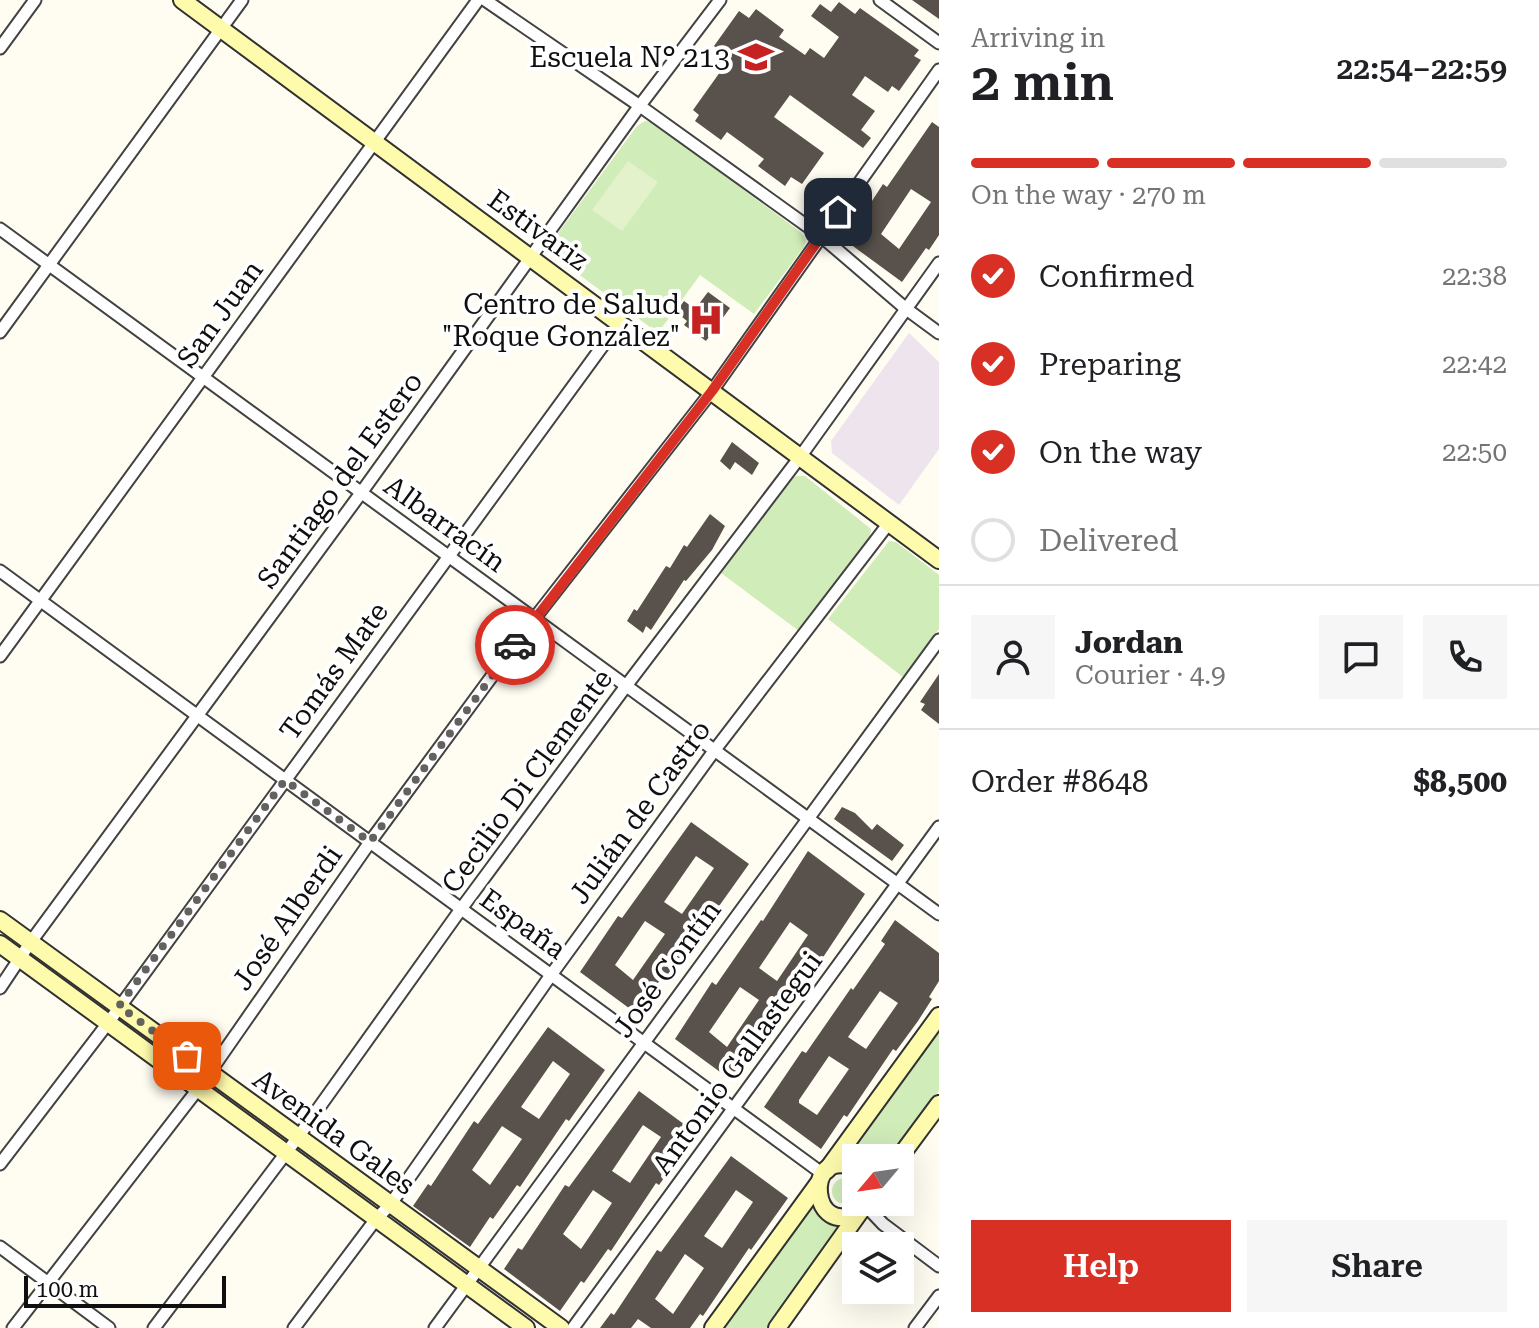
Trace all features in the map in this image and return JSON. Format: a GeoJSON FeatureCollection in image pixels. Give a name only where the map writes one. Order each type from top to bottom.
{"type":"FeatureCollection","features":[{"type":"Feature","properties":{"kind":"street"},"geometry":{"type":"LineString","coordinates":[[0,48],[35,0]]}},
{"type":"Feature","properties":{"kind":"street","name":"Estivariz"},"geometry":{"type":"LineString","coordinates":[[182,0],[939,560]]}},
{"type":"Feature","properties":{"kind":"street"},"geometry":{"type":"LineString","coordinates":[[0,332],[242,0]]}},
{"type":"Feature","properties":{"kind":"street","name":"San Juan"},"geometry":{"type":"LineString","coordinates":[[0,656],[478,0]]}},
{"type":"Feature","properties":{"kind":"street"},"geometry":{"type":"LineString","coordinates":[[485,0],[821,236],[939,333]]}},
{"type":"Feature","properties":{"kind":"street","name":"Santiago del Estero"},"geometry":{"type":"LineString","coordinates":[[0,988],[720,0]]}},
{"type":"Feature","properties":{"kind":"street"},"geometry":{"type":"LineString","coordinates":[[880,0],[939,43]]}},
{"type":"Feature","properties":{"kind":"street","name":"José Alberdi"},"geometry":{"type":"LineString","coordinates":[[13,1328],[198,1089],[370,842],[534,619],[712,391],[939,70]]}},
{"type":"Feature","properties":{"kind":"street","name":"Albarracín"},"geometry":{"type":"LineString","coordinates":[[0,229],[939,914]]}},
{"type":"Feature","properties":{"kind":"street","name":"Cecilio Di Clemente"},"geometry":{"type":"LineString","coordinates":[[154,1328],[298,1137],[626,686],[800,457],[939,263]]}},
{"type":"Feature","properties":{"kind":"street","name":"Tomás Mate"},"geometry":{"type":"LineString","coordinates":[[0,1164],[108,1023],[620,322]]}},
{"type":"Feature","properties":{"kind":"street","name":"Julián de Castro"},"geometry":{"type":"LineString","coordinates":[[294,1328],[376,1219],[390,1205],[551,975],[714,751],[889,523]]}},
{"type":"Feature","properties":{"kind":"street","name":"España"},"geometry":{"type":"LineString","coordinates":[[0,571],[823,1176]]}},
{"type":"Feature","properties":{"kind":"street","name":"José Contín"},"geometry":{"type":"LineString","coordinates":[[435,1328],[939,640]]}},
{"type":"Feature","properties":{"kind":"street","name":"Antonio Gallastegui"},"geometry":{"type":"LineString","coordinates":[[573,1328],[939,827]]}},
{"type":"Feature","properties":{"kind":"street","name":"Avenida Gales"},"geometry":{"type":"LineString","coordinates":[[0,920],[561,1328]]}},
{"type":"Feature","properties":{"kind":"street","name":"Avenida Gales"},"geometry":{"type":"LineString","coordinates":[[0,944],[526,1328]]}},
{"type":"Feature","properties":{"kind":"street"},"geometry":{"type":"LineString","coordinates":[[713,1328],[939,1016]]}},
{"type":"Feature","properties":{"kind":"street"},"geometry":{"type":"LineString","coordinates":[[909,1144],[939,1104]]}},
{"type":"Feature","properties":{"kind":"street"},"geometry":{"type":"LineString","coordinates":[[823,1176],[842,1166]]}},
{"type":"Feature","properties":{"kind":"street"},"geometry":{"type":"LineString","coordinates":[[823,1176],[820,1201],[832,1214],[842,1215]]}},
{"type":"Feature","properties":{"kind":"street"},"geometry":{"type":"LineString","coordinates":[[777,1328],[856,1216]]}},
{"type":"Feature","properties":{"kind":"street"},"geometry":{"type":"LineString","coordinates":[[876,1216],[939,1266]]}},
{"type":"Feature","properties":{"kind":"street"},"geometry":{"type":"LineString","coordinates":[[0,1247],[109,1328]]}},
{"type":"Feature","properties":{"kind":"street"},"geometry":{"type":"LineString","coordinates":[[915,1328],[939,1296]]}},
{"type":"Feature","properties":{"kind":"shaded area"},"geometry":{"type":"Polygon","coordinates":[[[909,333],[939,362],[939,449],[899,505],[832,453],[831,441],[909,333]]]}},
{"type":"Feature","properties":{"kind":"green space"},"geometry":{"type":"Polygon","coordinates":[[[645,121],[652,122],[802,233],[806,240],[754,314],[700,275],[658,333],[551,251],[553,240],[637,126],[645,121]]]}},
{"type":"Feature","properties":{"kind":"green space"},"geometry":{"type":"Polygon","coordinates":[[[628,161],[658,182],[622,231],[592,210],[628,161]]]}},
{"type":"Feature","properties":{"kind":"green space"},"geometry":{"type":"Polygon","coordinates":[[[805,476],[871,529],[870,536],[799,631],[721,573],[789,480],[805,476]]]}},
{"type":"Feature","properties":{"kind":"green space"},"geometry":{"type":"Polygon","coordinates":[[[889,541],[896,542],[939,575],[939,629],[903,677],[828,619],[889,541]]]}},
{"type":"Feature","properties":{"kind":"green space"},"geometry":{"type":"Polygon","coordinates":[[[939,1032],[939,1091],[901,1144],[858,1144],[939,1032]]]}},
{"type":"Feature","properties":{"kind":"green space"},"geometry":{"type":"Polygon","coordinates":[[[840,1179],[842,1203],[836,1200],[832,1191],[840,1179]]]}},
{"type":"Feature","properties":{"kind":"green space"},"geometry":{"type":"Polygon","coordinates":[[[815,1204],[843,1224],[767,1328],[724,1328],[815,1204]]]}},
{"type":"Feature","properties":{"kind":"building"},"geometry":{"type":"Polygon","coordinates":[[[912,0],[939,0],[939,19],[912,0]]]}},
{"type":"Feature","properties":{"kind":"building"},"geometry":{"type":"Polygon","coordinates":[[[839,2],[855,14],[860,8],[919,50],[914,56],[921,60],[899,91],[892,86],[888,92],[865,76],[852,95],[875,111],[861,130],[871,138],[863,148],[790,95],[774,117],[824,153],[802,184],[791,177],[785,186],[758,166],[764,159],[727,132],[721,140],[695,121],[699,115],[693,110],[730,58],[714,46],[739,11],[749,18],[756,9],[784,30],[779,37],[805,55],[810,48],[824,58],[839,37],[811,16],[820,4],[831,12],[839,2]]]}},
{"type":"Feature","properties":{"kind":"building"},"geometry":{"type":"Polygon","coordinates":[[[932,122],[939,127],[939,235],[902,282],[846,241],[883,184],[887,187],[932,122]],[[911,189],[881,234],[899,249],[931,202],[911,189]]]}},
{"type":"Feature","properties":{"kind":"building","name":"Centro de Salud \"Roque González\""},"geometry":{"type":"Polygon","coordinates":[[[708,292],[730,308],[706,341],[684,325],[687,321],[676,312],[684,301],[695,309],[708,292]]]}},
{"type":"Feature","properties":{"kind":"building"},"geometry":{"type":"Polygon","coordinates":[[[732,442],[759,463],[752,475],[735,462],[730,470],[720,461],[732,442]]]}},
{"type":"Feature","properties":{"kind":"building"},"geometry":{"type":"Polygon","coordinates":[[[710,514],[725,526],[712,550],[684,580],[651,630],[646,626],[643,633],[627,621],[666,566],[670,568],[684,545],[687,547],[710,514]]]}},
{"type":"Feature","properties":{"kind":"building"},"geometry":{"type":"Polygon","coordinates":[[[939,674],[939,724],[921,710],[925,704],[920,702],[939,674]]]}},
{"type":"Feature","properties":{"kind":"building"},"geometry":{"type":"Polygon","coordinates":[[[842,807],[855,813],[872,830],[877,824],[904,845],[892,861],[834,819],[842,807]]]}},
{"type":"Feature","properties":{"kind":"building"},"geometry":{"type":"Polygon","coordinates":[[[691,822],[749,864],[637,1014],[580,972],[618,916],[622,918],[691,822]],[[696,856],[664,902],[682,914],[714,868],[696,856]],[[645,921],[615,965],[633,980],[665,934],[645,921]]]}},
{"type":"Feature","properties":{"kind":"building"},"geometry":{"type":"Polygon","coordinates":[[[808,851],[865,894],[806,983],[803,981],[758,1048],[754,1046],[731,1080],[675,1039],[712,982],[716,985],[763,921],[808,851]],[[790,922],[759,968],[777,981],[808,935],[790,922]],[[740,987],[709,1032],[727,1047],[759,1000],[740,987]]]}},
{"type":"Feature","properties":{"kind":"building"},"geometry":{"type":"Polygon","coordinates":[[[895,920],[939,953],[939,981],[918,1021],[896,1051],[893,1049],[847,1117],[844,1115],[821,1149],[764,1107],[802,1051],[806,1053],[851,988],[853,990],[885,944],[881,941],[895,920]],[[880,991],[848,1037],[866,1049],[898,1003],[880,991]],[[829,1056],[799,1100],[817,1115],[849,1069],[829,1056]]]}},
{"type":"Feature","properties":{"kind":"building"},"geometry":{"type":"Polygon","coordinates":[[[548,1027],[605,1070],[569,1121],[566,1119],[520,1187],[517,1185],[493,1219],[490,1217],[470,1247],[413,1206],[428,1184],[431,1186],[474,1121],[478,1124],[548,1027]],[[553,1061],[521,1107],[539,1119],[570,1074],[553,1061]],[[502,1126],[472,1170],[490,1185],[522,1139],[502,1126]]]}},
{"type":"Feature","properties":{"kind":"building"},"geometry":{"type":"Polygon","coordinates":[[[639,1091],[696,1133],[659,1185],[656,1183],[611,1251],[608,1249],[560,1311],[504,1269],[518,1248],[522,1250],[565,1185],[569,1187],[639,1091]],[[643,1125],[612,1171],[630,1183],[661,1137],[643,1125]],[[593,1190],[563,1234],[581,1249],[612,1203],[593,1190]]]}},
{"type":"Feature","properties":{"kind":"building"},"geometry":{"type":"Polygon","coordinates":[[[731,1156],[788,1198],[751,1250],[749,1248],[703,1316],[700,1314],[690,1328],[651,1328],[638,1319],[631,1328],[600,1328],[611,1313],[614,1315],[657,1250],[661,1252],[731,1156]],[[736,1190],[704,1236],[722,1248],[753,1202],[736,1190]],[[685,1254],[655,1299],[673,1314],[704,1268],[685,1254]]]}},
{"type":"Feature","properties":{"kind":"way so far"},"geometry":{"type":"LineString","coordinates":[[187,1056],[119,1006],[285,780],[370,842],[515,645]]}},
{"type":"Feature","properties":{"kind":"place","name":"Escuela N° 213"},"geometry":{"type":"Point","coordinates":[756,57]}},
{"type":"Feature","properties":{"kind":"place","name":"Centro de Salud \"Roque González\""},"geometry":{"type":"Point","coordinates":[706,320]}},
{"type":"Feature","properties":{"kind":"route"},"geometry":{"type":"LineString","coordinates":[[515,645],[712,391],[838,212]]}}]}
